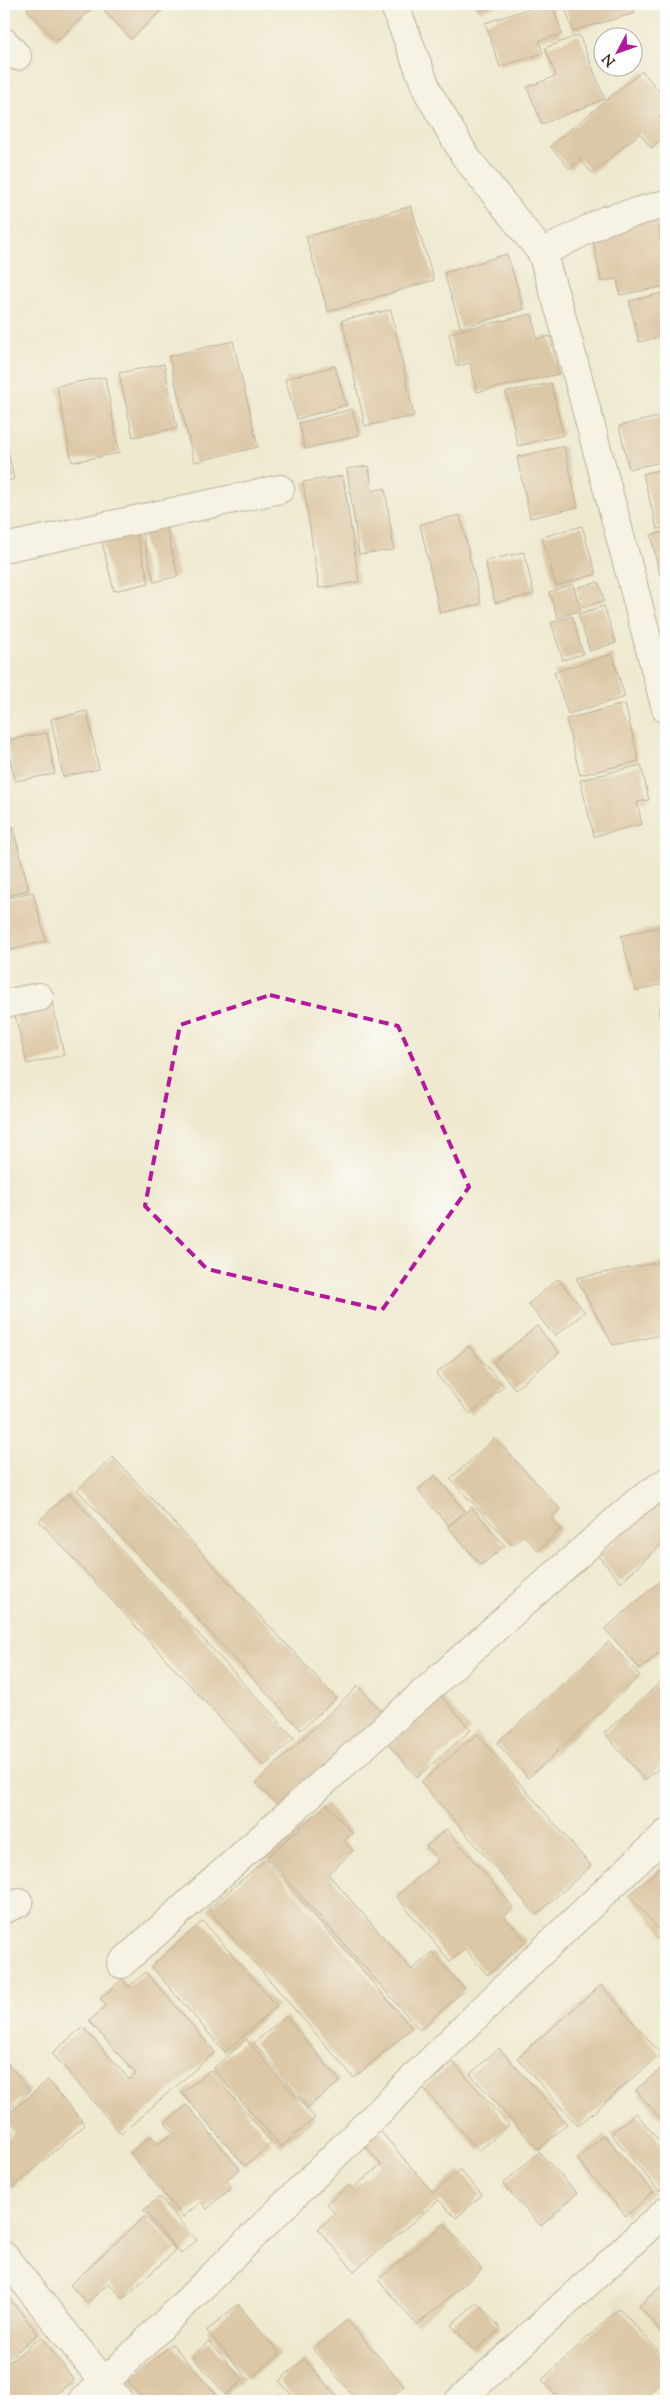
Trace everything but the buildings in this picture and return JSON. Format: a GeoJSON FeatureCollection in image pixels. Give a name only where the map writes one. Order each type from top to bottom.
{"type":"FeatureCollection","features":[{"type":"Feature","properties":{"kind":"street"},"geometry":{"type":"LineString","coordinates":[[394,4],[428,92],[465,156],[542,253],[562,318],[666,709]]}},
{"type":"Feature","properties":{"kind":"street"},"geometry":{"type":"LineString","coordinates":[[542,253],[606,220],[666,204]]}},
{"type":"Feature","properties":{"kind":"street"},"geometry":{"type":"LineString","coordinates":[[4,548],[280,489]]}},
{"type":"Feature","properties":{"kind":"street"},"geometry":{"type":"LineString","coordinates":[[4,1004],[39,997]]}},
{"type":"Feature","properties":{"kind":"street"},"geometry":{"type":"LineString","coordinates":[[121,1964],[637,1502],[666,1482]]}},
{"type":"Feature","properties":{"kind":"street"},"geometry":{"type":"LineString","coordinates":[[82,2401],[112,2391],[532,1960],[666,1834]]}},
{"type":"Feature","properties":{"kind":"street"},"geometry":{"type":"LineString","coordinates":[[459,2401],[666,2211]]}},
{"type":"Feature","properties":{"kind":"street"},"geometry":{"type":"LineString","coordinates":[[4,2256],[112,2391]]}},
{"type":"Feature","properties":{"kind":"highlighted area"},"geometry":{"type":"Polygon","coordinates":[[[270,995],[398,1026],[469,1187],[382,1310],[207,1269],[145,1206],[180,1025],[270,995]]]}},
{"type":"Feature","properties":{"kind":"shaded area"},"geometry":{"type":"Polygon","coordinates":[[[666,2250],[666,2365],[612,2302],[666,2250]]]}}]}
